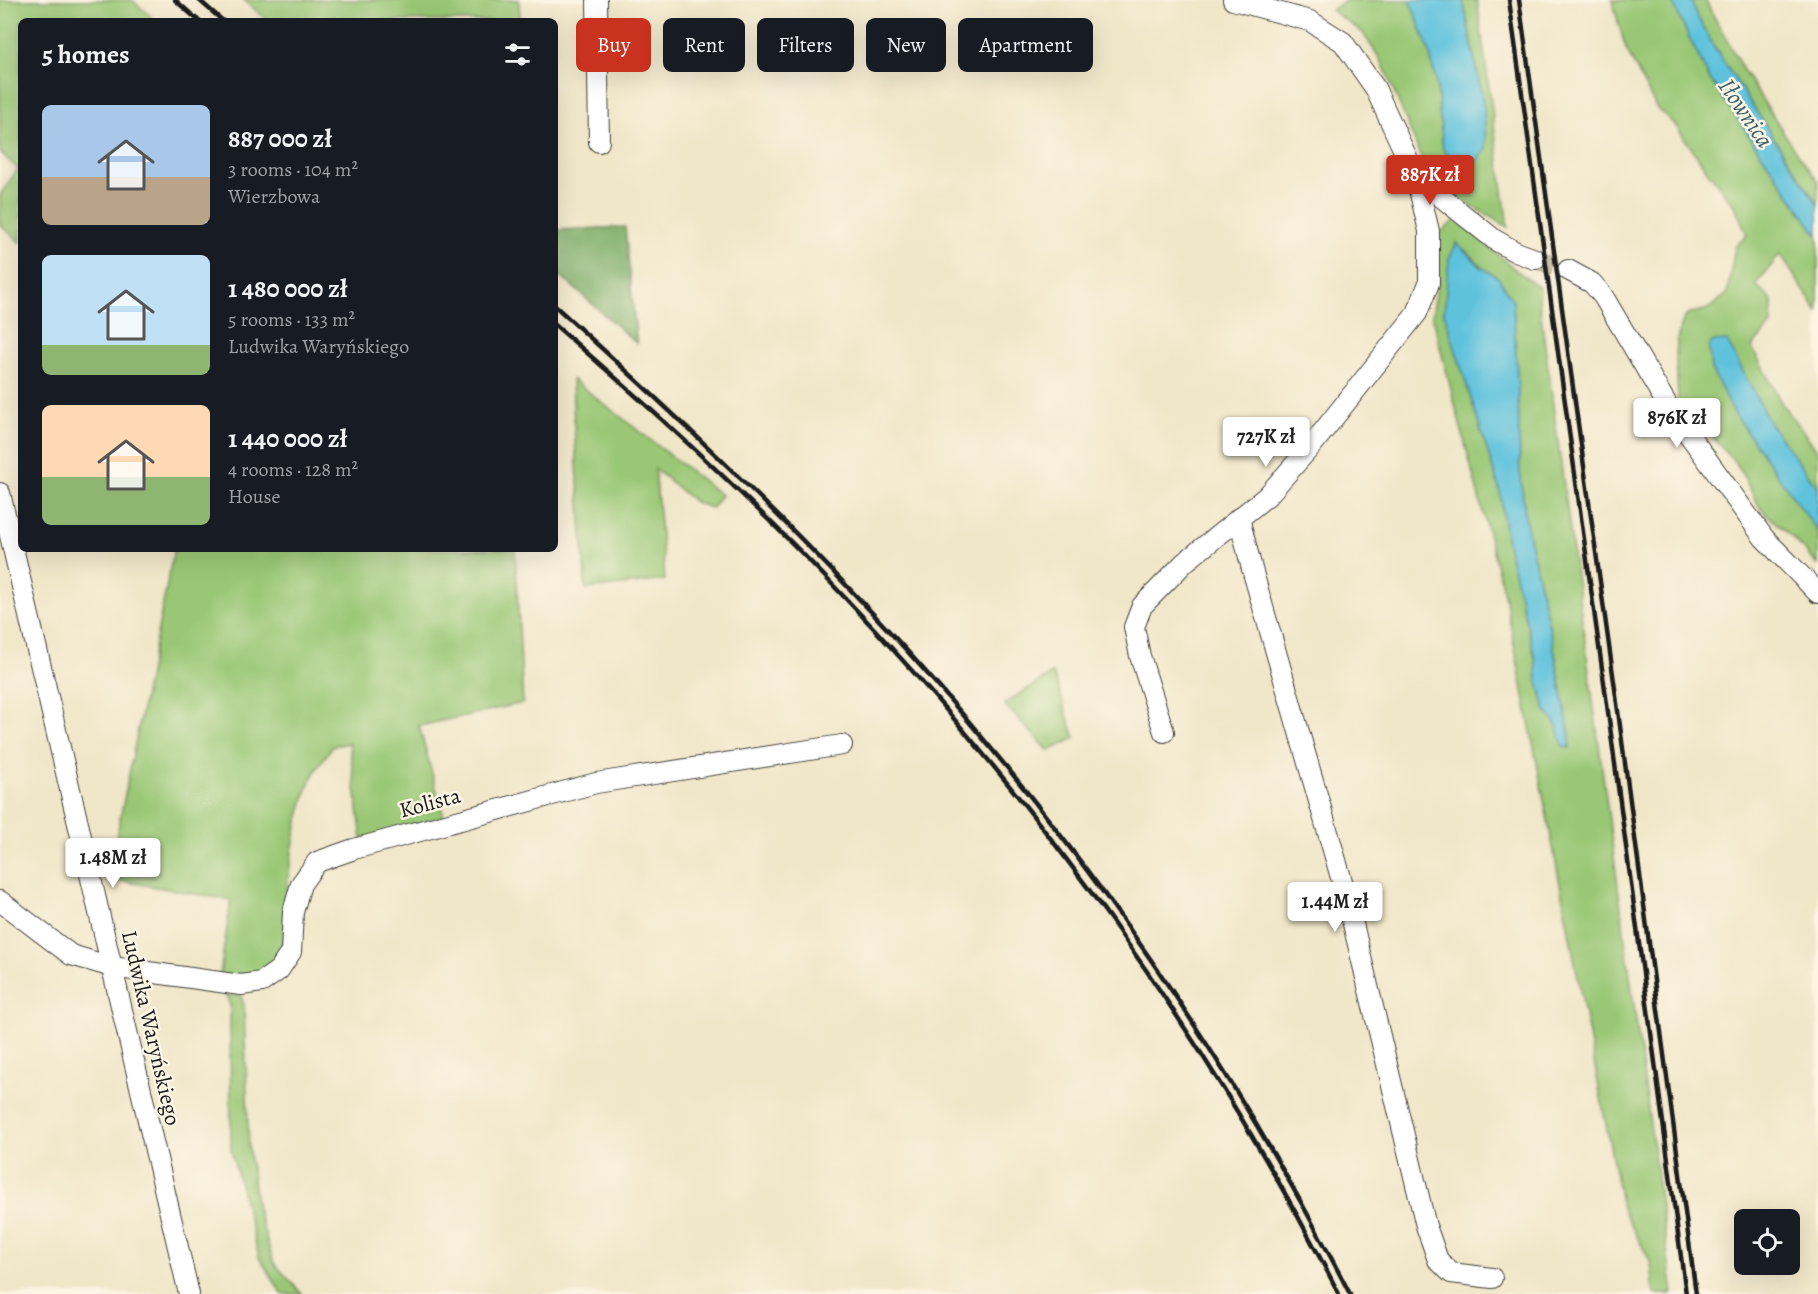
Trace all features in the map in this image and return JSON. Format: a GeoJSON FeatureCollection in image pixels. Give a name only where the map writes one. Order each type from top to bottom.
{"type":"FeatureCollection","features":[{"type":"Feature","properties":{"kind":"street"},"geometry":{"type":"LineString","coordinates":[[597,0],[599,142]]}},
{"type":"Feature","properties":{"kind":"street"},"geometry":{"type":"LineString","coordinates":[[1164,732],[1140,656],[1134,627],[1142,606],[1185,562],[1266,495],[1313,444],[1417,313],[1429,283],[1429,231],[1416,177],[1375,88],[1343,42],[1310,21],[1233,0]]}},
{"type":"Feature","properties":{"kind":"street"},"geometry":{"type":"LineString","coordinates":[[1416,177],[1495,240],[1516,252],[1535,259]]}},
{"type":"Feature","properties":{"kind":"street"},"geometry":{"type":"LineString","coordinates":[[1429,231],[1456,209]]}},
{"type":"Feature","properties":{"kind":"street"},"geometry":{"type":"LineString","coordinates":[[1568,270],[1592,284],[1603,296],[1668,406],[1764,538],[1818,593]]}},
{"type":"Feature","properties":{"kind":"street","name":"Ludwika Waryńskiego"},"geometry":{"type":"LineString","coordinates":[[0,494],[189,1294]]}},
{"type":"Feature","properties":{"kind":"street"},"geometry":{"type":"LineString","coordinates":[[1239,518],[1258,592],[1346,895],[1426,1226],[1438,1260],[1451,1273],[1492,1278]]}},
{"type":"Feature","properties":{"kind":"street","name":"Kolista"},"geometry":{"type":"LineString","coordinates":[[0,901],[71,954],[112,968],[241,986],[262,982],[279,970],[291,952],[293,912],[301,884],[317,862],[354,849],[596,783],[842,745]]}},
{"type":"Feature","properties":{"kind":"green space"},"geometry":{"type":"Polygon","coordinates":[[[0,0],[132,0],[153,18],[18,18],[18,169],[0,152],[0,0]]]}},
{"type":"Feature","properties":{"kind":"green space"},"geometry":{"type":"Polygon","coordinates":[[[244,0],[519,0],[520,18],[265,18],[244,0]]]}},
{"type":"Feature","properties":{"kind":"green space"},"geometry":{"type":"Polygon","coordinates":[[[1347,0],[1410,0],[1429,50],[1437,86],[1443,149],[1484,107],[1463,0],[1477,0],[1508,227],[1432,183],[1382,62],[1363,33],[1331,10],[1347,0]]]}},
{"type":"Feature","properties":{"kind":"green space"},"geometry":{"type":"Polygon","coordinates":[[[1612,0],[1671,0],[1708,76],[1818,236],[1818,312],[1780,254],[1756,285],[1772,300],[1771,325],[1752,347],[1782,404],[1818,451],[1818,565],[1760,508],[1738,466],[1678,402],[1676,357],[1678,335],[1682,324],[1687,314],[1708,309],[1727,294],[1735,247],[1747,235],[1736,208],[1676,126],[1656,107],[1626,49],[1612,0]]]}},
{"type":"Feature","properties":{"kind":"green space"},"geometry":{"type":"Polygon","coordinates":[[[1691,0],[1705,0],[1743,70],[1818,181],[1818,205],[1715,49],[1691,0]]]}},
{"type":"Feature","properties":{"kind":"green space"},"geometry":{"type":"Polygon","coordinates":[[[18,169],[18,240],[0,225],[0,195],[18,169]]]}},
{"type":"Feature","properties":{"kind":"green space"},"geometry":{"type":"Polygon","coordinates":[[[1457,219],[1540,288],[1539,301],[1673,1294],[1654,1294],[1651,1263],[1622,1208],[1506,602],[1432,316],[1438,282],[1436,236],[1457,219]],[[1456,243],[1444,313],[1500,491],[1507,544],[1545,708],[1557,726],[1563,746],[1570,748],[1570,736],[1553,644],[1526,523],[1520,471],[1513,301],[1473,257],[1456,243]]]}},
{"type":"Feature","properties":{"kind":"green space"},"geometry":{"type":"Polygon","coordinates":[[[625,227],[637,344],[558,274],[558,230],[625,227]]]}},
{"type":"Feature","properties":{"kind":"green space"},"geometry":{"type":"Polygon","coordinates":[[[572,379],[721,495],[712,508],[696,503],[655,469],[665,580],[586,589],[572,379]]]}},
{"type":"Feature","properties":{"kind":"green space"},"geometry":{"type":"Polygon","coordinates":[[[173,552],[515,552],[523,703],[419,726],[444,817],[362,839],[349,743],[333,746],[312,777],[299,817],[288,881],[283,944],[270,968],[250,976],[220,974],[231,900],[117,880],[111,864],[173,552]]]}},
{"type":"Feature","properties":{"kind":"green space"},"geometry":{"type":"Polygon","coordinates":[[[1053,673],[1075,738],[1049,751],[1004,704],[1053,673]]]}},
{"type":"Feature","properties":{"kind":"green space"},"geometry":{"type":"Polygon","coordinates":[[[241,995],[244,1006],[249,1151],[257,1209],[274,1263],[302,1294],[282,1294],[259,1257],[231,1150],[230,1005],[226,996],[241,995]]]}},
{"type":"Feature","properties":{"kind":"water"},"geometry":{"type":"Polygon","coordinates":[[[1410,0],[1463,0],[1484,107],[1486,150],[1463,178],[1443,149],[1437,86],[1429,50],[1410,0]]]}},
{"type":"Feature","properties":{"kind":"water","name":"Iłownica"},"geometry":{"type":"Polygon","coordinates":[[[1671,0],[1691,0],[1715,49],[1818,205],[1818,236],[1708,76],[1671,0]]]}},
{"type":"Feature","properties":{"kind":"water"},"geometry":{"type":"Polygon","coordinates":[[[1457,243],[1481,267],[1498,277],[1513,301],[1520,471],[1526,523],[1553,644],[1570,736],[1570,748],[1563,746],[1557,726],[1545,709],[1537,678],[1535,657],[1507,544],[1500,491],[1444,313],[1449,259],[1457,243]]]}},
{"type":"Feature","properties":{"kind":"water"},"geometry":{"type":"Polygon","coordinates":[[[1727,341],[1771,425],[1818,488],[1818,532],[1737,418],[1711,369],[1709,348],[1712,342],[1727,341]]]}},
{"type":"Feature","properties":{"kind":"tunnel"},"geometry":{"type":"LineString","coordinates":[[1535,259],[1568,270]]}},
{"type":"Feature","properties":{"kind":"railway"},"geometry":{"type":"LineString","coordinates":[[175,0],[196,18]]}},
{"type":"Feature","properties":{"kind":"railway"},"geometry":{"type":"LineString","coordinates":[[199,0],[220,18]]}},
{"type":"Feature","properties":{"kind":"railway"},"geometry":{"type":"LineString","coordinates":[[1509,0],[1686,1294]]}},
{"type":"Feature","properties":{"kind":"railway"},"geometry":{"type":"LineString","coordinates":[[1519,0],[1696,1294]]}},
{"type":"Feature","properties":{"kind":"railway"},"geometry":{"type":"LineString","coordinates":[[558,309],[698,438],[837,575],[925,671],[1046,816],[1103,892],[1209,1048],[1259,1129],[1350,1294]]}},
{"type":"Feature","properties":{"kind":"railway"},"geometry":{"type":"LineString","coordinates":[[558,328],[626,387],[765,516],[905,663],[977,746],[1111,920],[1173,1010],[1232,1103],[1287,1197],[1339,1294]]}}]}
